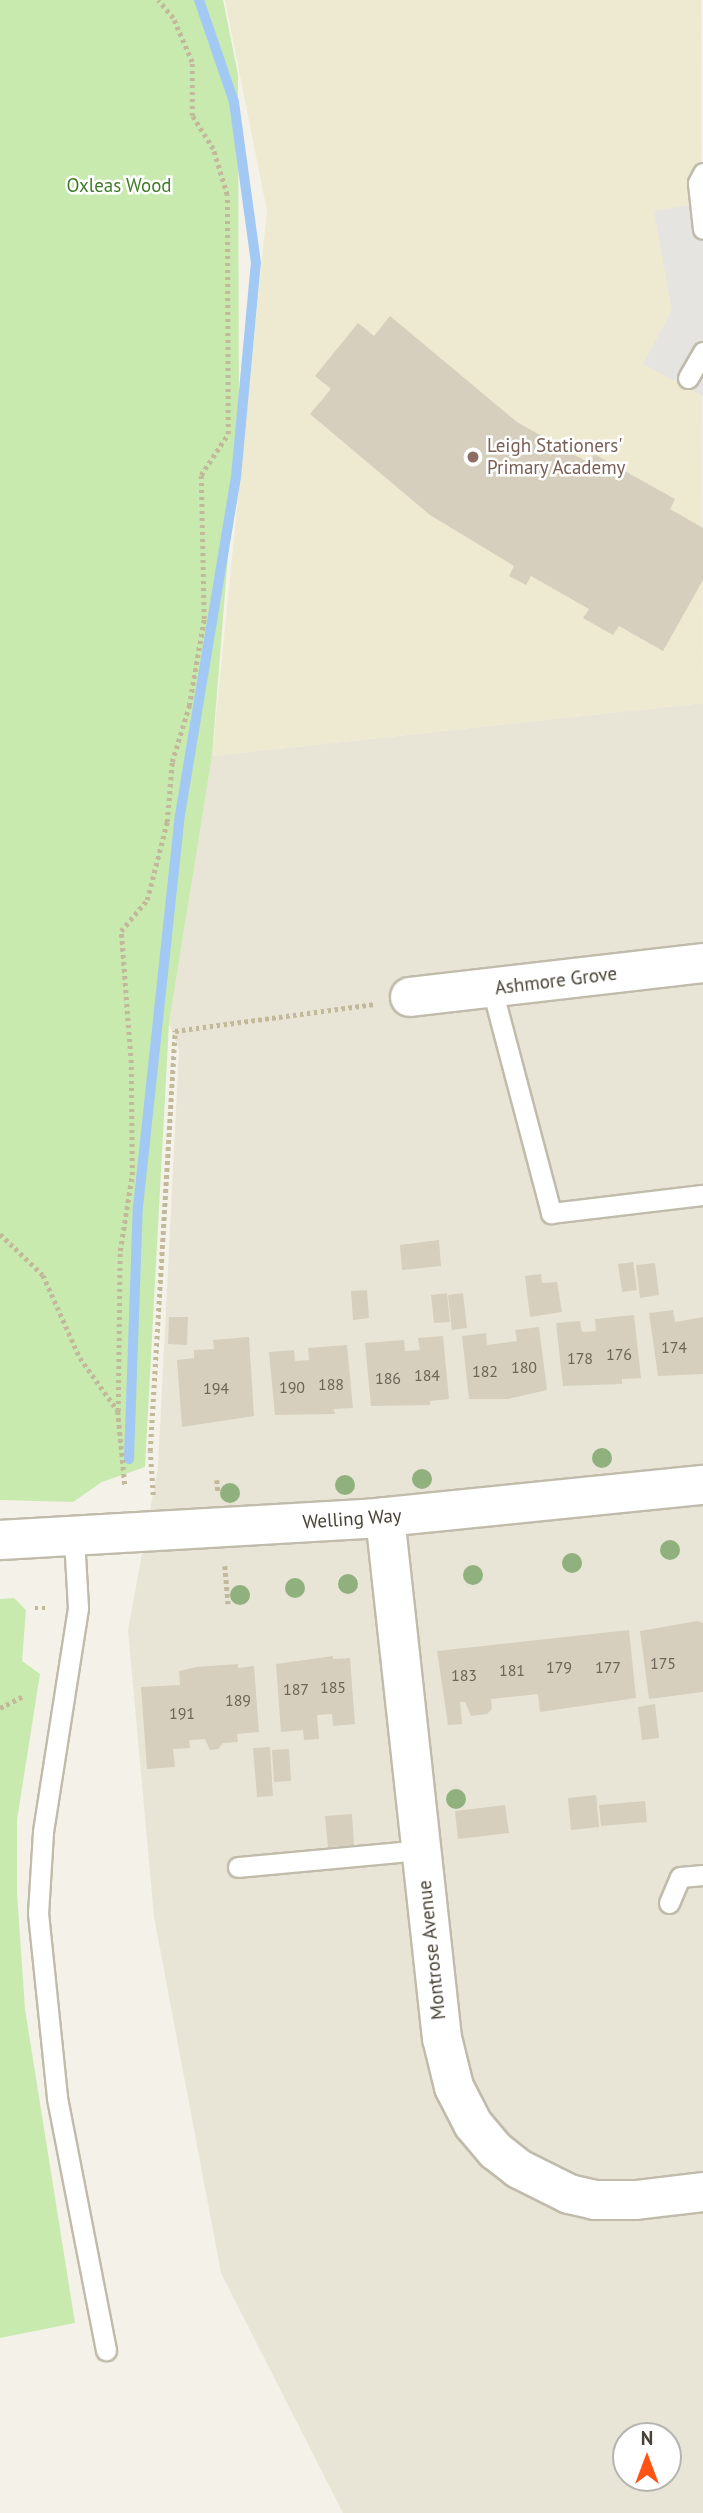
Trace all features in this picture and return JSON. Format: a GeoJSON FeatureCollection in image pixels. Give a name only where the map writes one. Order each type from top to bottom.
{"type":"FeatureCollection","features":[{"type":"Feature","properties":{"kind":"street","name":"Ashmore Grove"},"geometry":{"type":"LineString","coordinates":[[410,997],[703,963]]}},
{"type":"Feature","properties":{"kind":"street","name":"Welling Way"},"geometry":{"type":"LineString","coordinates":[[0,1540],[74,1538],[385,1517],[703,1485]]}},
{"type":"Feature","properties":{"kind":"street","name":"Montrose Avenue"},"geometry":{"type":"LineString","coordinates":[[385,1517],[442,2038],[454,2087],[473,2124],[519,2169],[569,2194],[594,2200],[636,2200],[703,2192]]}},
{"type":"Feature","properties":{"kind":"lane"},"geometry":{"type":"LineString","coordinates":[[703,173],[698,183],[703,229]]}},
{"type":"Feature","properties":{"kind":"lane"},"geometry":{"type":"LineString","coordinates":[[688,378],[703,352]]}},
{"type":"Feature","properties":{"kind":"lane"},"geometry":{"type":"LineString","coordinates":[[492,989],[551,1213],[703,1195]]}},
{"type":"Feature","properties":{"kind":"lane"},"geometry":{"type":"LineString","coordinates":[[74,1538],[76,1621],[43,1832],[38,1913],[57,2098],[106,2350]]}},
{"type":"Feature","properties":{"kind":"lane"},"geometry":{"type":"LineString","coordinates":[[238,1867],[421,1850]]}},
{"type":"Feature","properties":{"kind":"lane"},"geometry":{"type":"LineString","coordinates":[[669,1903],[680,1877],[703,1875]]}},
{"type":"Feature","properties":{"kind":"path"},"geometry":{"type":"LineString","coordinates":[[125,1485],[118,1411],[120,1251],[132,1175],[131,1063],[121,931],[147,900],[167,822],[172,762],[189,706],[204,619],[201,475],[228,434],[227,195],[213,149],[192,116],[192,62],[173,18],[158,0]]}},
{"type":"Feature","properties":{"kind":"path"},"geometry":{"type":"LineString","coordinates":[[150,1451],[174,1031],[346,1010],[410,997]]}},
{"type":"Feature","properties":{"kind":"path"},"geometry":{"type":"LineString","coordinates":[[0,1234],[43,1275],[80,1358],[118,1411]]}},
{"type":"Feature","properties":{"kind":"path"},"geometry":{"type":"LineString","coordinates":[[225,1566],[228,1604]]}},
{"type":"Feature","properties":{"kind":"path"},"geometry":{"type":"LineString","coordinates":[[35,1608],[48,1608]]}},
{"type":"Feature","properties":{"kind":"path"},"geometry":{"type":"LineString","coordinates":[[0,1708],[24,1696]]}},
{"type":"Feature","properties":{"kind":"shaded area","name":"Leigh Stationers' Primary Academy"},"geometry":{"type":"Polygon","coordinates":[[[225,0],[701,0],[703,703],[212,756],[267,211],[225,0]]]}},
{"type":"Feature","properties":{"kind":"shaded area"},"geometry":{"type":"Polygon","coordinates":[[[703,203],[703,396],[643,364],[672,310],[654,211],[703,203]]]}},
{"type":"Feature","properties":{"kind":"shaded area"},"geometry":{"type":"Polygon","coordinates":[[[703,703],[703,2513],[343,2513],[221,2273],[154,1917],[128,1630],[158,1467],[179,1050],[169,1024],[212,756],[703,703]]]}},
{"type":"Feature","properties":{"kind":"green space","name":"Oxleas Wood"},"geometry":{"type":"Polygon","coordinates":[[[0,0],[223,0],[238,75],[239,418],[212,756],[169,1024],[145,1467],[102,1482],[73,1502],[0,1500],[0,0]]]}},
{"type":"Feature","properties":{"kind":"green space"},"geometry":{"type":"Polygon","coordinates":[[[14,1598],[26,1610],[22,1661],[40,1674],[17,1820],[17,1893],[25,2009],[75,2323],[0,2338],[0,1599],[14,1598]]]}},
{"type":"Feature","properties":{"kind":"building"},"geometry":{"type":"Polygon","coordinates":[[[390,316],[517,422],[589,463],[594,454],[675,499],[670,509],[703,528],[703,580],[663,651],[619,626],[613,635],[583,618],[589,609],[531,576],[526,585],[509,576],[514,566],[430,515],[310,414],[331,389],[315,376],[358,323],[374,336],[390,316]]]}},
{"type":"Feature","properties":{"kind":"building"},"geometry":{"type":"Polygon","coordinates":[[[439,1240],[441,1266],[402,1270],[400,1245],[439,1240]]]}},
{"type":"Feature","properties":{"kind":"building"},"geometry":{"type":"Polygon","coordinates":[[[633,1262],[637,1290],[622,1292],[618,1264],[633,1262]]]}},
{"type":"Feature","properties":{"kind":"building"},"geometry":{"type":"Polygon","coordinates":[[[655,1263],[659,1295],[640,1298],[636,1265],[655,1263]]]}},
{"type":"Feature","properties":{"kind":"building"},"geometry":{"type":"Polygon","coordinates":[[[541,1274],[542,1283],[557,1282],[562,1312],[530,1317],[525,1276],[541,1274]]]}},
{"type":"Feature","properties":{"kind":"building"},"geometry":{"type":"Polygon","coordinates":[[[367,1290],[369,1318],[353,1320],[351,1291],[367,1290]]]}},
{"type":"Feature","properties":{"kind":"building"},"geometry":{"type":"Polygon","coordinates":[[[447,1293],[450,1322],[434,1323],[431,1295],[447,1293]]]}},
{"type":"Feature","properties":{"kind":"building"},"geometry":{"type":"Polygon","coordinates":[[[463,1293],[467,1328],[452,1330],[448,1295],[463,1293]]]}},
{"type":"Feature","properties":{"kind":"building"},"geometry":{"type":"Polygon","coordinates":[[[673,1310],[675,1322],[703,1317],[703,1374],[658,1376],[649,1313],[673,1310]]]}},
{"type":"Feature","properties":{"kind":"building"},"geometry":{"type":"Polygon","coordinates":[[[634,1315],[641,1378],[622,1379],[622,1384],[563,1386],[556,1323],[580,1321],[582,1332],[596,1331],[595,1319],[634,1315]]]}},
{"type":"Feature","properties":{"kind":"building"},"geometry":{"type":"Polygon","coordinates":[[[169,1317],[188,1317],[187,1345],[168,1344],[169,1317]]]}},
{"type":"Feature","properties":{"kind":"building"},"geometry":{"type":"Polygon","coordinates":[[[539,1327],[547,1390],[508,1399],[469,1399],[462,1336],[486,1333],[487,1345],[517,1341],[515,1330],[539,1327]]]}},
{"type":"Feature","properties":{"kind":"building"},"geometry":{"type":"Polygon","coordinates":[[[443,1336],[449,1399],[430,1401],[430,1405],[371,1406],[365,1343],[404,1340],[405,1351],[420,1350],[418,1338],[443,1336]]]}},
{"type":"Feature","properties":{"kind":"building"},"geometry":{"type":"Polygon","coordinates":[[[249,1337],[254,1416],[182,1427],[177,1360],[194,1358],[194,1350],[214,1349],[213,1340],[249,1337]]]}},
{"type":"Feature","properties":{"kind":"building"},"geometry":{"type":"Polygon","coordinates":[[[347,1345],[353,1408],[334,1409],[335,1414],[275,1415],[269,1352],[294,1350],[295,1361],[309,1360],[308,1348],[347,1345]]]}},
{"type":"Feature","properties":{"kind":"building"},"geometry":{"type":"Polygon","coordinates":[[[697,1621],[703,1623],[703,1692],[649,1699],[640,1631],[697,1621]]]}},
{"type":"Feature","properties":{"kind":"building"},"geometry":{"type":"Polygon","coordinates":[[[629,1630],[636,1698],[540,1712],[538,1694],[491,1699],[492,1709],[487,1714],[471,1716],[465,1702],[460,1702],[462,1724],[448,1725],[437,1651],[629,1630]]]}},
{"type":"Feature","properties":{"kind":"building"},"geometry":{"type":"Polygon","coordinates":[[[333,1656],[333,1659],[350,1658],[355,1724],[333,1726],[332,1714],[317,1715],[319,1739],[304,1740],[303,1730],[281,1732],[276,1664],[333,1656]]]}},
{"type":"Feature","properties":{"kind":"building"},"geometry":{"type":"Polygon","coordinates":[[[238,1664],[238,1668],[254,1666],[259,1732],[237,1734],[238,1742],[223,1743],[218,1749],[210,1750],[205,1739],[189,1740],[190,1748],[173,1749],[175,1767],[147,1769],[141,1687],[180,1685],[179,1671],[238,1664]]]}},
{"type":"Feature","properties":{"kind":"building"},"geometry":{"type":"Polygon","coordinates":[[[655,1704],[659,1738],[642,1740],[638,1707],[655,1704]]]}},
{"type":"Feature","properties":{"kind":"building"},"geometry":{"type":"Polygon","coordinates":[[[270,1747],[273,1796],[257,1797],[253,1748],[270,1747]]]}},
{"type":"Feature","properties":{"kind":"building"},"geometry":{"type":"Polygon","coordinates":[[[289,1749],[291,1781],[274,1782],[272,1750],[289,1749]]]}},
{"type":"Feature","properties":{"kind":"building"},"geometry":{"type":"Polygon","coordinates":[[[596,1795],[599,1827],[571,1830],[568,1798],[596,1795]]]}},
{"type":"Feature","properties":{"kind":"building"},"geometry":{"type":"Polygon","coordinates":[[[645,1801],[647,1822],[601,1826],[599,1805],[645,1801]]]}},
{"type":"Feature","properties":{"kind":"building"},"geometry":{"type":"Polygon","coordinates":[[[505,1805],[509,1833],[458,1839],[455,1811],[505,1805]]]}},
{"type":"Feature","properties":{"kind":"building"},"geometry":{"type":"Polygon","coordinates":[[[352,1814],[354,1845],[328,1847],[325,1816],[352,1814]]]}},
{"type":"Feature","properties":{"kind":"waterway"},"geometry":{"type":"LineString","coordinates":[[129,1459],[138,1207],[180,815],[236,477],[256,263],[234,102],[199,0]]}},
{"type":"Feature","properties":{"kind":"place","name":"Leigh Stationers' Primary Academy"},"geometry":{"type":"Point","coordinates":[473,457]}}]}
